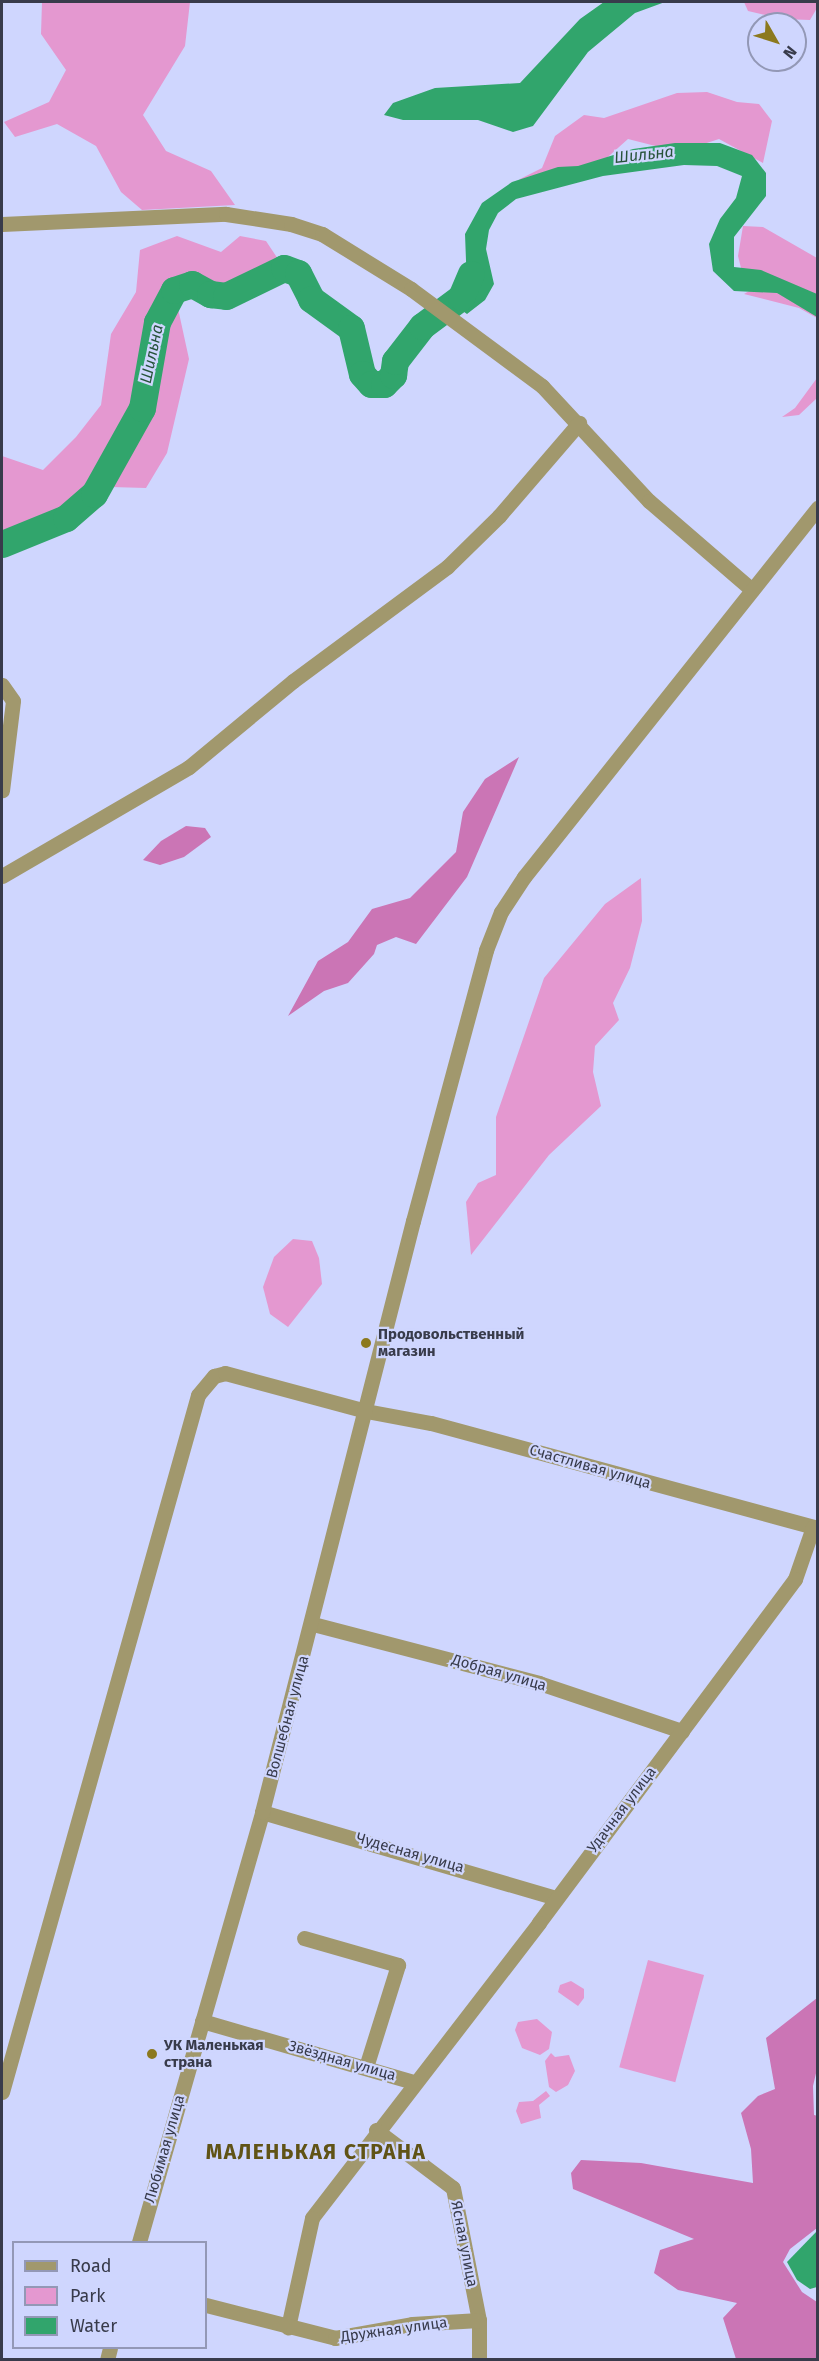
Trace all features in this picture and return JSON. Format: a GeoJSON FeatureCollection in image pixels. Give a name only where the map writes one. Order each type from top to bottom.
{"type":"FeatureCollection","features":[{"type":"Feature","properties":{"kind":"street"},"geometry":{"type":"LineString","coordinates":[[2,224],[21,225],[136,217],[226,214],[259,218],[322,234],[411,289],[542,386],[579,423],[649,501],[752,590]]}},
{"type":"Feature","properties":{"kind":"street"},"geometry":{"type":"LineString","coordinates":[[2,874],[189,767],[292,681],[447,567],[499,516],[579,423]]}},
{"type":"Feature","properties":{"kind":"street","name":"Волшебная улица"},"geometry":{"type":"LineString","coordinates":[[202,2021],[313,1624],[413,1221],[486,950],[501,912],[818,508]]}},
{"type":"Feature","properties":{"kind":"street"},"geometry":{"type":"LineString","coordinates":[[2,685],[13,701],[2,790]]}},
{"type":"Feature","properties":{"kind":"street","name":"Счастливая улица"},"geometry":{"type":"LineString","coordinates":[[2,2092],[198,1395],[209,1380],[225,1373],[366,1411],[431,1423],[813,1527]]}},
{"type":"Feature","properties":{"kind":"street","name":"Удачная улица"},"geometry":{"type":"LineString","coordinates":[[288,2326],[312,2218],[376,2130],[556,1898],[795,1579],[813,1527]]}},
{"type":"Feature","properties":{"kind":"street","name":"Добрая улица"},"geometry":{"type":"LineString","coordinates":[[313,1624],[539,1683],[637,1713],[682,1731]]}},
{"type":"Feature","properties":{"kind":"street","name":"Чудесная улица"},"geometry":{"type":"LineString","coordinates":[[262,1812],[556,1898]]}},
{"type":"Feature","properties":{"kind":"street"},"geometry":{"type":"LineString","coordinates":[[304,1938],[398,1965],[366,2067]]}},
{"type":"Feature","properties":{"kind":"street","name":"Звёздная улица"},"geometry":{"type":"LineString","coordinates":[[202,2021],[413,2082]]}},
{"type":"Feature","properties":{"kind":"street","name":"Любимая улица"},"geometry":{"type":"LineString","coordinates":[[139,2241],[202,2021]]}},
{"type":"Feature","properties":{"kind":"street","name":"Ясная улица"},"geometry":{"type":"LineString","coordinates":[[376,2130],[453,2188],[479,2320],[479,2360]]}},
{"type":"Feature","properties":{"kind":"street","name":"Дружная улица"},"geometry":{"type":"LineString","coordinates":[[207,2305],[335,2338],[412,2324],[479,2320]]}},
{"type":"Feature","properties":{"kind":"green space"},"geometry":{"type":"Polygon","coordinates":[[[42,2],[190,2],[185,46],[143,115],[166,151],[211,171],[235,205],[142,210],[121,192],[96,146],[57,124],[15,137],[4,122],[49,102],[66,70],[41,34],[42,2]]]}},
{"type":"Feature","properties":{"kind":"green space"},"geometry":{"type":"Polygon","coordinates":[[[744,2],[817,2],[817,8],[810,20],[807,20],[807,12],[748,11],[744,2]]]}},
{"type":"Feature","properties":{"kind":"green space"},"geometry":{"type":"Polygon","coordinates":[[[707,92],[737,102],[759,104],[772,121],[763,163],[719,139],[679,152],[628,139],[591,172],[508,194],[520,179],[542,168],[555,136],[584,115],[604,118],[677,93],[707,92]]]}},
{"type":"Feature","properties":{"kind":"green space"},"geometry":{"type":"Polygon","coordinates":[[[743,226],[763,227],[817,258],[817,318],[799,308],[744,294],[760,285],[742,272],[738,256],[743,226]]]}},
{"type":"Feature","properties":{"kind":"green space"},"geometry":{"type":"Polygon","coordinates":[[[177,236],[221,252],[240,236],[266,241],[284,268],[226,296],[210,294],[192,284],[174,290],[189,359],[167,453],[146,488],[111,487],[94,494],[66,518],[2,544],[2,456],[43,470],[76,437],[101,405],[111,334],[136,292],[140,250],[177,236]]]}},
{"type":"Feature","properties":{"kind":"green space"},"geometry":{"type":"Polygon","coordinates":[[[817,378],[817,398],[799,415],[782,417],[795,408],[817,378]]]}},
{"type":"Feature","properties":{"kind":"green space"},"geometry":{"type":"Polygon","coordinates":[[[641,878],[642,921],[630,968],[613,1003],[619,1020],[595,1046],[593,1072],[601,1106],[549,1155],[471,1255],[466,1202],[478,1183],[496,1175],[496,1117],[544,978],[605,904],[641,878]]]}},
{"type":"Feature","properties":{"kind":"green space"},"geometry":{"type":"Polygon","coordinates":[[[293,1239],[312,1241],[319,1258],[322,1284],[288,1327],[270,1314],[263,1287],[274,1257],[293,1239]]]}},
{"type":"Feature","properties":{"kind":"green space"},"geometry":{"type":"Polygon","coordinates":[[[648,1960],[704,1975],[675,2082],[619,2067],[648,1960]]]}},
{"type":"Feature","properties":{"kind":"green space"},"geometry":{"type":"Polygon","coordinates":[[[571,1981],[584,1989],[584,1998],[578,2006],[558,1992],[560,1985],[571,1981]]]}},
{"type":"Feature","properties":{"kind":"green space"},"geometry":{"type":"Polygon","coordinates":[[[537,2019],[552,2032],[549,2049],[540,2055],[522,2048],[515,2030],[518,2022],[537,2019]]]}},
{"type":"Feature","properties":{"kind":"green space"},"geometry":{"type":"Polygon","coordinates":[[[551,2053],[555,2057],[569,2055],[575,2071],[568,2085],[556,2092],[549,2087],[545,2061],[551,2053]]]}},
{"type":"Feature","properties":{"kind":"green space"},"geometry":{"type":"Polygon","coordinates":[[[546,2091],[550,2096],[539,2105],[541,2118],[521,2124],[516,2111],[519,2102],[533,2101],[546,2091]]]}},
{"type":"Feature","properties":{"kind":"shaded area"},"geometry":{"type":"Polygon","coordinates":[[[519,757],[467,877],[416,944],[396,937],[377,945],[374,954],[348,983],[324,991],[288,1016],[318,961],[348,942],[372,909],[410,898],[456,852],[463,812],[485,779],[519,757]]]}},
{"type":"Feature","properties":{"kind":"shaded area"},"geometry":{"type":"Polygon","coordinates":[[[186,826],[205,828],[211,837],[184,857],[160,865],[143,860],[161,841],[186,826]]]}},
{"type":"Feature","properties":{"kind":"shaded area"},"geometry":{"type":"Polygon","coordinates":[[[817,1998],[817,2069],[813,2086],[814,2115],[818,2116],[817,2228],[790,2249],[783,2262],[802,2292],[817,2302],[817,2359],[736,2359],[723,2318],[737,2303],[678,2290],[654,2273],[660,2250],[694,2239],[573,2189],[571,2173],[581,2160],[641,2163],[753,2183],[751,2149],[741,2113],[758,2096],[775,2089],[766,2038],[817,1998]]]}},
{"type":"Feature","properties":{"kind":"water"},"geometry":{"type":"Polygon","coordinates":[[[604,2],[665,2],[635,13],[588,52],[533,126],[513,132],[478,120],[403,120],[384,115],[393,103],[435,88],[520,83],[580,19],[604,2]]]}},
{"type":"Feature","properties":{"kind":"water"},"geometry":{"type":"Polygon","coordinates":[[[675,143],[720,143],[752,155],[766,173],[766,196],[734,237],[734,267],[761,270],[817,294],[817,317],[777,293],[734,291],[713,271],[709,244],[720,219],[736,198],[742,176],[717,166],[684,165],[603,176],[516,199],[498,213],[489,230],[486,249],[494,284],[485,300],[467,314],[450,302],[467,287],[465,234],[482,203],[512,182],[558,167],[578,166],[633,149],[675,143]]]}},
{"type":"Feature","properties":{"kind":"water"},"geometry":{"type":"Polygon","coordinates":[[[817,2231],[817,2287],[810,2289],[797,2280],[787,2262],[817,2231]]]}},
{"type":"Feature","properties":{"kind":"waterway","name":"Шильна"},"geometry":{"type":"LineString","coordinates":[[2,544],[66,518],[94,494],[142,408],[157,322],[174,290],[192,284],[210,294],[226,296],[284,268],[298,273],[311,299],[351,328],[362,374],[371,384],[384,384],[393,375],[395,361],[422,326],[461,297],[471,274]]}},
{"type":"Feature","properties":{"kind":"place","name":"Продовольственный магазин"},"geometry":{"type":"Point","coordinates":[366,1343]}},
{"type":"Feature","properties":{"kind":"place","name":"УК Маленькая страна"},"geometry":{"type":"Point","coordinates":[152,2054]}},
{"type":"Feature","properties":{"kind":"district","name":"МАЛЕНЬКАЯ СТРАНА"},"geometry":{"type":"Point","coordinates":[316,2152]}}]}
